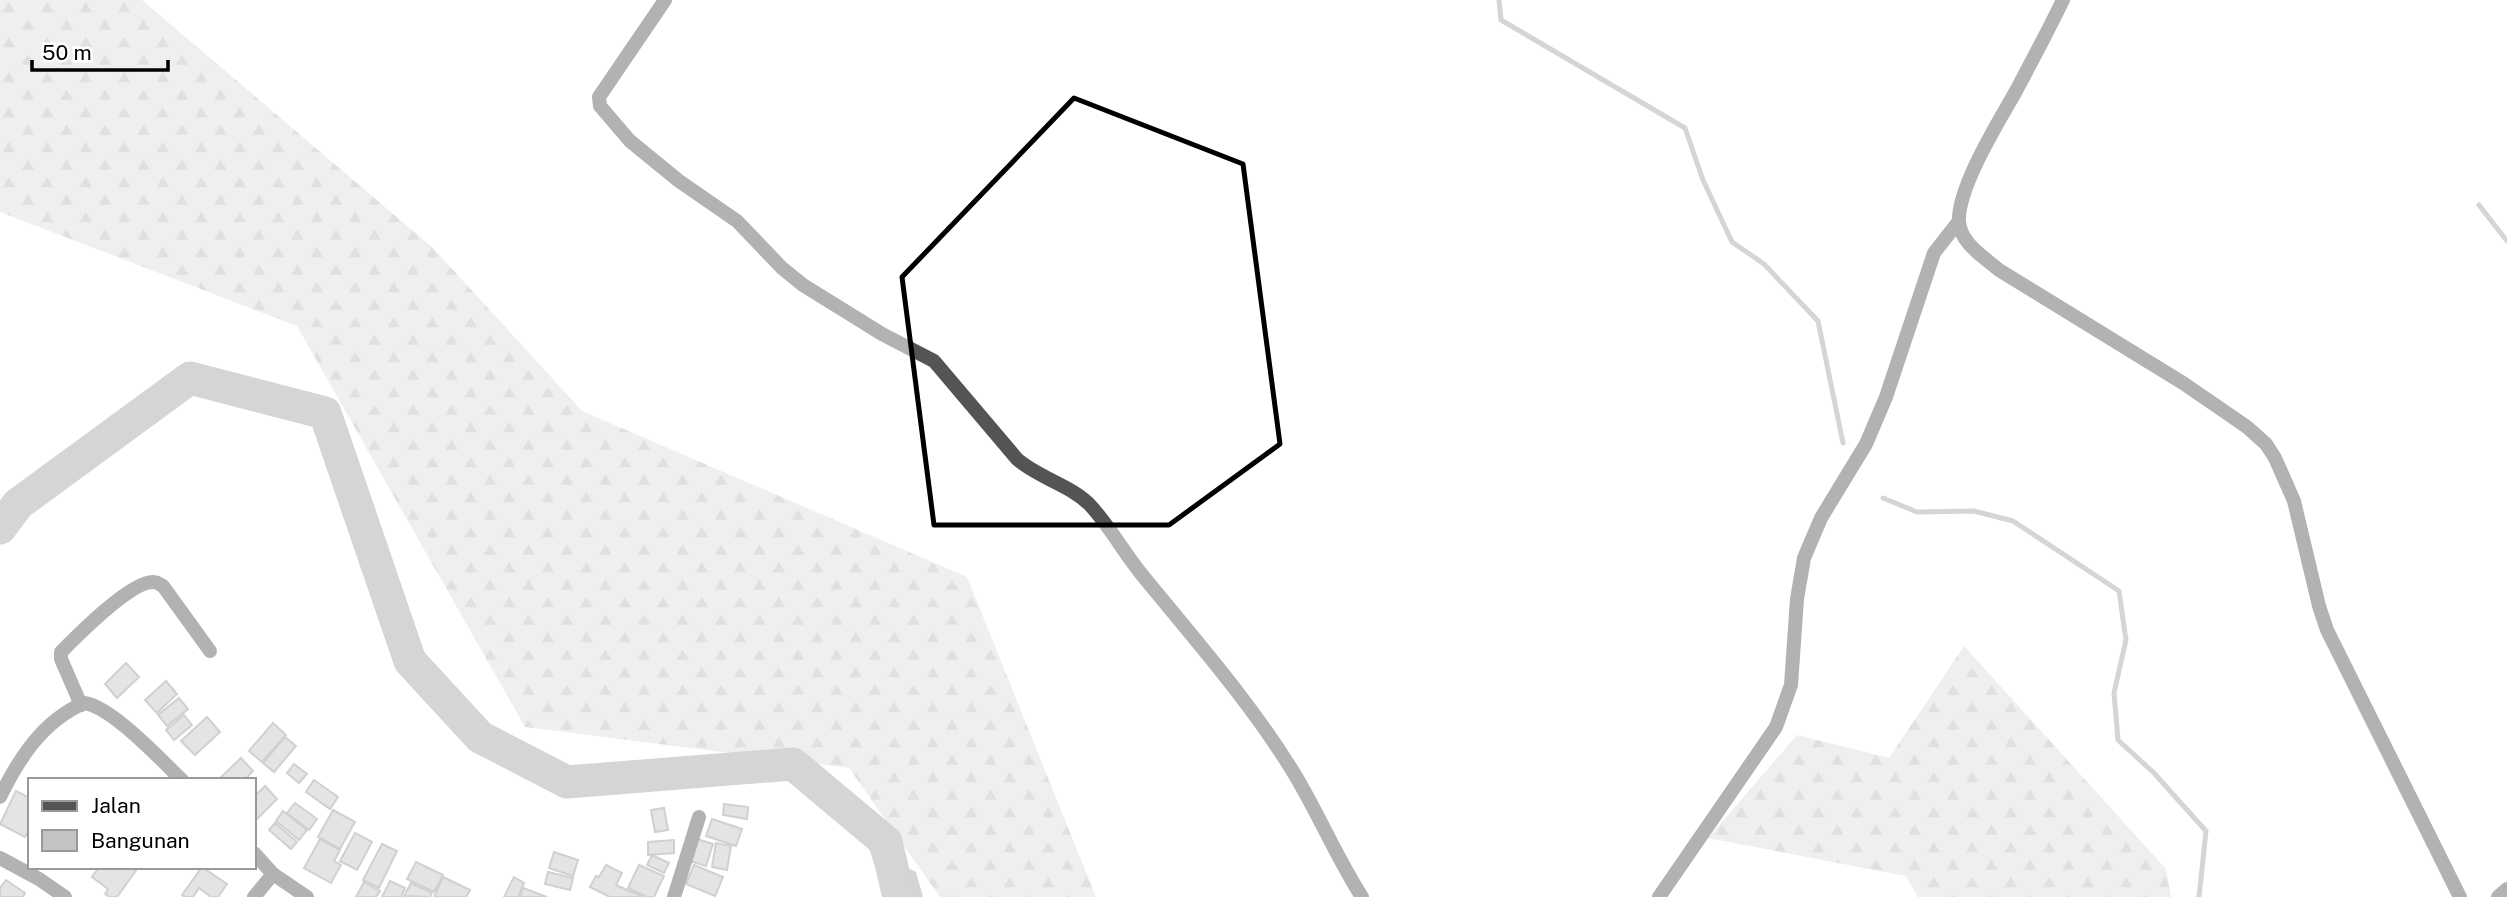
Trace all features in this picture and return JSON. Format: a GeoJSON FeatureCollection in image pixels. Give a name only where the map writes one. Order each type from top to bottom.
{"type":"FeatureCollection","features":[{"type":"Feature","properties":{"kind":"street"},"geometry":{"type":"LineString","coordinates":[[664,0],[600,93],[599,104],[616,127],[679,181],[737,221],[782,268],[803,285],[882,334],[934,361],[1017,459],[1091,506],[1133,564],[1221,672],[1275,744],[1296,776],[1362,897]]}},
{"type":"Feature","properties":{"kind":"street"},"geometry":{"type":"LineString","coordinates":[[2063,0],[1962,199],[1959,221],[1963,236],[1999,270],[2183,383],[2266,444],[2294,500],[2327,630],[2460,897]]}},
{"type":"Feature","properties":{"kind":"street"},"geometry":{"type":"LineString","coordinates":[[1659,897],[1776,727],[1791,685],[1797,598],[1804,558],[1821,518],[1866,444],[1934,253],[1959,221]]}},
{"type":"Feature","properties":{"kind":"street"},"geometry":{"type":"LineString","coordinates":[[81,705],[61,659],[61,652],[112,605],[149,583],[163,586],[210,651]]}},
{"type":"Feature","properties":{"kind":"street"},"geometry":{"type":"LineString","coordinates":[[0,797],[14,769],[39,735],[81,705],[95,705],[114,718],[180,778]]}},
{"type":"Feature","properties":{"kind":"street"},"geometry":{"type":"LineString","coordinates":[[674,897],[699,817]]}},
{"type":"Feature","properties":{"kind":"street"},"geometry":{"type":"LineString","coordinates":[[256,855],[272,874],[307,897]]}},
{"type":"Feature","properties":{"kind":"street"},"geometry":{"type":"LineString","coordinates":[[0,858],[65,897]]}},
{"type":"Feature","properties":{"kind":"street"},"geometry":{"type":"LineString","coordinates":[[254,897],[272,874]]}},
{"type":"Feature","properties":{"kind":"street"},"geometry":{"type":"LineString","coordinates":[[2498,897],[2507,889]]}},
{"type":"Feature","properties":{"kind":"highlighted area"},"geometry":{"type":"Polygon","coordinates":[[[1074,98],[1243,164],[1280,444],[1169,525],[934,525],[902,277],[1074,98]]]}},
{"type":"Feature","properties":{"kind":"green space"},"geometry":{"type":"Polygon","coordinates":[[[0,0],[142,0],[432,247],[582,411],[967,577],[1096,897],[940,897],[849,768],[525,727],[297,326],[0,212],[0,0]]]}},
{"type":"Feature","properties":{"kind":"green space"},"geometry":{"type":"Polygon","coordinates":[[[1964,646],[2166,869],[2171,897],[1918,897],[1906,876],[1708,838],[1797,735],[1889,758],[1964,646]]]}},
{"type":"Feature","properties":{"kind":"shaded area"},"geometry":{"type":"Polygon","coordinates":[[[869,848],[916,872],[923,897],[885,897],[869,848]]]}},
{"type":"Feature","properties":{"kind":"building"},"geometry":{"type":"Polygon","coordinates":[[[126,663],[139,677],[117,698],[105,684],[126,663]]]}},
{"type":"Feature","properties":{"kind":"building"},"geometry":{"type":"Polygon","coordinates":[[[166,681],[177,694],[157,713],[145,700],[166,681]]]}},
{"type":"Feature","properties":{"kind":"building"},"geometry":{"type":"Polygon","coordinates":[[[179,698],[188,709],[167,726],[158,715],[179,698]]]}},
{"type":"Feature","properties":{"kind":"building"},"geometry":{"type":"Polygon","coordinates":[[[184,715],[192,725],[174,740],[166,730],[184,715]]]}},
{"type":"Feature","properties":{"kind":"building"},"geometry":{"type":"Polygon","coordinates":[[[207,717],[220,732],[195,755],[181,741],[207,717]]]}},
{"type":"Feature","properties":{"kind":"building"},"geometry":{"type":"Polygon","coordinates":[[[273,723],[286,735],[262,762],[249,751],[273,723]]]}},
{"type":"Feature","properties":{"kind":"building"},"geometry":{"type":"Polygon","coordinates":[[[285,737],[296,746],[274,772],[263,763],[285,737]]]}},
{"type":"Feature","properties":{"kind":"building"},"geometry":{"type":"Polygon","coordinates":[[[241,758],[253,771],[246,778],[220,778],[241,758]]]}},
{"type":"Feature","properties":{"kind":"building"},"geometry":{"type":"Polygon","coordinates":[[[294,764],[307,774],[299,783],[287,773],[294,764]]]}},
{"type":"Feature","properties":{"kind":"building"},"geometry":{"type":"Polygon","coordinates":[[[314,780],[338,797],[330,809],[306,792],[314,780]]]}},
{"type":"Feature","properties":{"kind":"building"},"geometry":{"type":"Polygon","coordinates":[[[265,786],[277,799],[257,819],[256,818],[256,795],[265,786]]]}},
{"type":"Feature","properties":{"kind":"building"},"geometry":{"type":"Polygon","coordinates":[[[16,791],[28,797],[28,832],[25,837],[0,824],[16,791]]]}},
{"type":"Feature","properties":{"kind":"building"},"geometry":{"type":"Polygon","coordinates":[[[295,803],[317,819],[309,830],[287,813],[295,803]]]}},
{"type":"Feature","properties":{"kind":"building"},"geometry":{"type":"Polygon","coordinates":[[[724,804],[748,807],[747,819],[723,815],[724,804]]]}},
{"type":"Feature","properties":{"kind":"building"},"geometry":{"type":"Polygon","coordinates":[[[664,808],[668,830],[655,832],[651,810],[664,808]]]}},
{"type":"Feature","properties":{"kind":"building"},"geometry":{"type":"Polygon","coordinates":[[[333,810],[355,822],[340,849],[318,837],[333,810]]]}},
{"type":"Feature","properties":{"kind":"building"},"geometry":{"type":"Polygon","coordinates":[[[283,811],[307,830],[299,840],[276,821],[283,811]]]}},
{"type":"Feature","properties":{"kind":"building"},"geometry":{"type":"Polygon","coordinates":[[[712,819],[742,829],[736,846],[706,836],[712,819]]]}},
{"type":"Feature","properties":{"kind":"building"},"geometry":{"type":"Polygon","coordinates":[[[275,823],[297,842],[291,849],[269,830],[275,823]]]}},
{"type":"Feature","properties":{"kind":"building"},"geometry":{"type":"Polygon","coordinates":[[[355,833],[372,842],[357,870],[340,861],[355,833]]]}},
{"type":"Feature","properties":{"kind":"building"},"geometry":{"type":"Polygon","coordinates":[[[320,839],[340,850],[334,861],[341,865],[331,883],[304,868],[320,839]]]}},
{"type":"Feature","properties":{"kind":"building"},"geometry":{"type":"Polygon","coordinates":[[[697,839],[713,844],[706,866],[690,861],[697,839]]]}},
{"type":"Feature","properties":{"kind":"building"},"geometry":{"type":"Polygon","coordinates":[[[674,840],[674,853],[648,855],[648,842],[674,840]]]}},
{"type":"Feature","properties":{"kind":"building"},"geometry":{"type":"Polygon","coordinates":[[[716,843],[731,846],[727,870],[712,867],[716,843]]]}},
{"type":"Feature","properties":{"kind":"building"},"geometry":{"type":"Polygon","coordinates":[[[382,844],[397,851],[379,888],[363,880],[382,844]]]}},
{"type":"Feature","properties":{"kind":"building"},"geometry":{"type":"Polygon","coordinates":[[[554,852],[578,860],[573,876],[549,868],[554,852]]]}},
{"type":"Feature","properties":{"kind":"building"},"geometry":{"type":"Polygon","coordinates":[[[652,855],[669,863],[664,873],[647,865],[652,855]]]}},
{"type":"Feature","properties":{"kind":"building"},"geometry":{"type":"Polygon","coordinates":[[[416,862],[443,875],[434,892],[407,879],[416,862]]]}},
{"type":"Feature","properties":{"kind":"building"},"geometry":{"type":"Polygon","coordinates":[[[606,865],[622,873],[616,885],[643,897],[610,897],[590,887],[606,865]]]}},
{"type":"Feature","properties":{"kind":"building"},"geometry":{"type":"Polygon","coordinates":[[[639,865],[664,876],[654,897],[647,897],[628,888],[639,865]]]}},
{"type":"Feature","properties":{"kind":"building"},"geometry":{"type":"Polygon","coordinates":[[[694,865],[723,877],[715,896],[686,884],[694,865]]]}},
{"type":"Feature","properties":{"kind":"building"},"geometry":{"type":"Polygon","coordinates":[[[98,869],[137,869],[117,897],[105,894],[108,889],[92,877],[98,869]]]}},
{"type":"Feature","properties":{"kind":"building"},"geometry":{"type":"Polygon","coordinates":[[[201,869],[205,869],[227,884],[218,897],[211,897],[199,888],[193,897],[182,895],[201,869]]]}},
{"type":"Feature","properties":{"kind":"building"},"geometry":{"type":"Polygon","coordinates":[[[548,872],[573,878],[570,890],[545,884],[548,872]]]}},
{"type":"Feature","properties":{"kind":"building"},"geometry":{"type":"Polygon","coordinates":[[[443,877],[470,890],[466,897],[434,897],[443,877]]]}},
{"type":"Feature","properties":{"kind":"building"},"geometry":{"type":"Polygon","coordinates":[[[514,877],[524,883],[518,897],[504,897],[514,877]]]}},
{"type":"Feature","properties":{"kind":"building"},"geometry":{"type":"Polygon","coordinates":[[[6,880],[25,893],[23,897],[0,897],[0,888],[6,880]]]}},
{"type":"Feature","properties":{"kind":"building"},"geometry":{"type":"Polygon","coordinates":[[[390,881],[405,888],[401,897],[382,897],[390,881]]]}},
{"type":"Feature","properties":{"kind":"building"},"geometry":{"type":"Polygon","coordinates":[[[364,882],[380,891],[376,897],[356,897],[364,882]]]}},
{"type":"Feature","properties":{"kind":"building"},"geometry":{"type":"Polygon","coordinates":[[[411,883],[432,893],[430,897],[404,896],[411,883]]]}},
{"type":"Feature","properties":{"kind":"building"},"geometry":{"type":"Polygon","coordinates":[[[523,888],[547,897],[520,897],[523,888]]]}},
{"type":"Feature","properties":{"kind":"waterway"},"geometry":{"type":"LineString","coordinates":[[1499,0],[1501,20],[1685,128],[1703,180],[1732,242],[1764,264],[1818,321],[1843,443]]}},
{"type":"Feature","properties":{"kind":"waterway"},"geometry":{"type":"LineString","coordinates":[[2479,205],[2507,241]]}},
{"type":"Feature","properties":{"kind":"waterway"},"geometry":{"type":"LineString","coordinates":[[0,528],[18,504],[190,378],[325,413],[410,661],[480,737],[567,782],[793,764],[886,842],[899,897]]}},
{"type":"Feature","properties":{"kind":"waterway"},"geometry":{"type":"LineString","coordinates":[[1883,498],[1917,512],[1974,511],[2013,521],[2119,591],[2126,640],[2114,693],[2118,740],[2154,773],[2206,831],[2199,897]]}}]}
